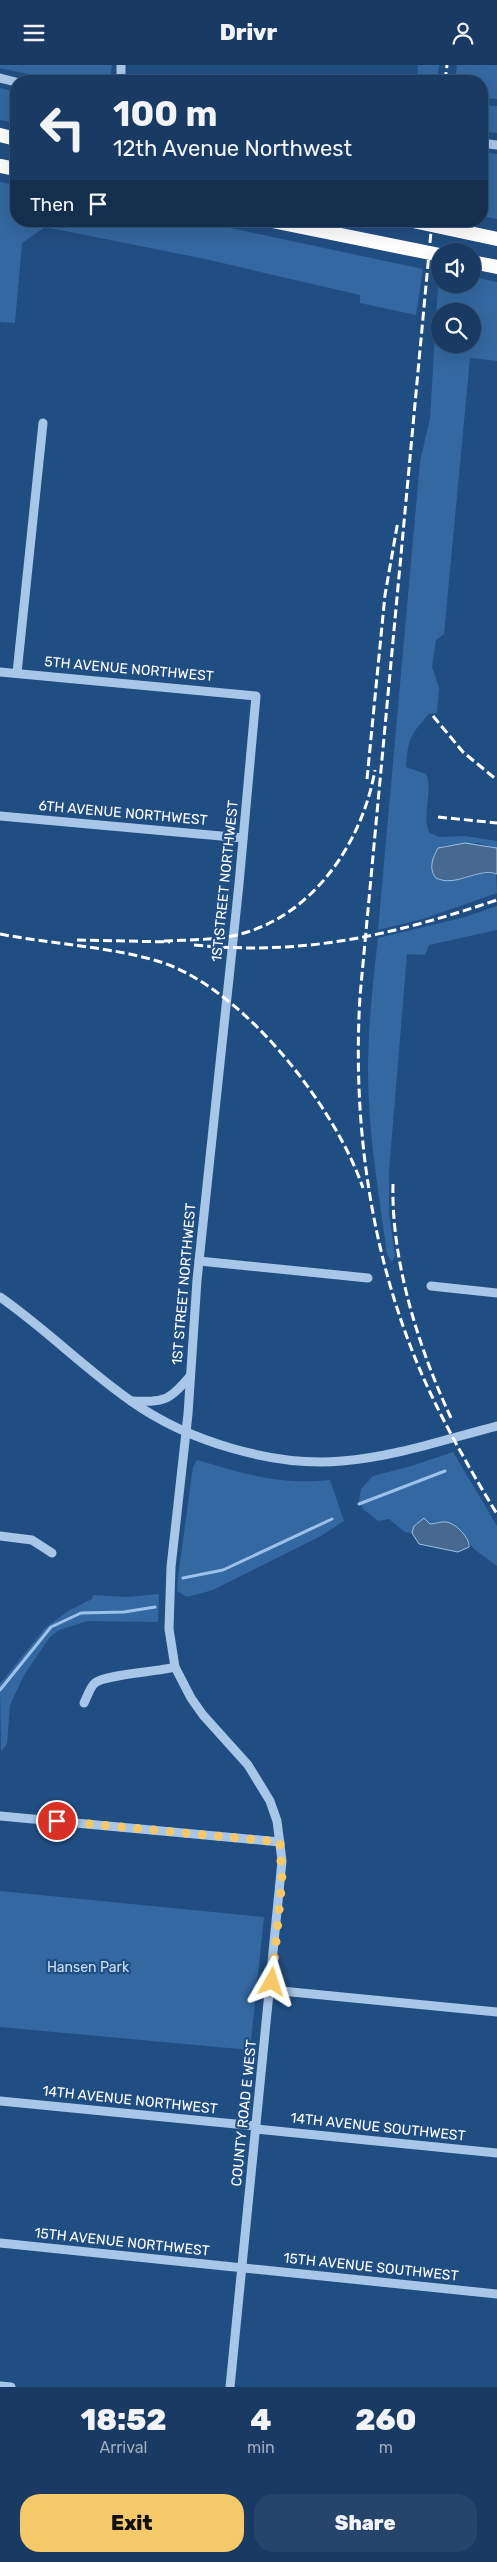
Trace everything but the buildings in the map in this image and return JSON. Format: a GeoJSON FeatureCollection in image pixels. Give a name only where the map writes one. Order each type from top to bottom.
{"type":"FeatureCollection","features":[{"type":"Feature","properties":{"kind":"highway"},"geometry":{"type":"LineString","coordinates":[[302,227],[431,253]]}},
{"type":"Feature","properties":{"kind":"highway"},"geometry":{"type":"LineString","coordinates":[[441,227],[497,239]]}},
{"type":"Feature","properties":{"kind":"highway"},"geometry":{"type":"LineString","coordinates":[[481,264],[497,267]]}},
{"type":"Feature","properties":{"kind":"street"},"geometry":{"type":"LineString","coordinates":[[17,673],[43,423]]}},
{"type":"Feature","properties":{"kind":"street","name":"5TH AVENUE NORTHWEST"},"geometry":{"type":"LineString","coordinates":[[0,672],[256,696]]}},
{"type":"Feature","properties":{"kind":"street","name":"1ST STREET NORTHWEST"},"geometry":{"type":"LineString","coordinates":[[256,696],[199,1261],[186,1434],[168,1606],[170,1647],[175,1667],[202,1715],[235,1750],[260,1782],[277,1821],[280,1842]]}},
{"type":"Feature","properties":{"kind":"street","name":"6TH AVENUE NORTHWEST"},"geometry":{"type":"LineString","coordinates":[[0,816],[243,838]]}},
{"type":"Feature","properties":{"kind":"street"},"geometry":{"type":"LineString","coordinates":[[199,1261],[368,1278]]}},
{"type":"Feature","properties":{"kind":"street"},"geometry":{"type":"LineString","coordinates":[[431,1286],[497,1293]]}},
{"type":"Feature","properties":{"kind":"street"},"geometry":{"type":"LineString","coordinates":[[0,1297],[130,1401],[186,1434],[254,1453],[308,1461],[341,1462],[372,1457],[497,1426]]}},
{"type":"Feature","properties":{"kind":"street"},"geometry":{"type":"LineString","coordinates":[[130,1401],[158,1402],[169,1399],[190,1376]]}},
{"type":"Feature","properties":{"kind":"street"},"geometry":{"type":"LineString","coordinates":[[0,1536],[32,1540],[52,1553]]}},
{"type":"Feature","properties":{"kind":"street"},"geometry":{"type":"LineString","coordinates":[[84,1703],[93,1685],[102,1679],[160,1672],[175,1667]]}},
{"type":"Feature","properties":{"kind":"street"},"geometry":{"type":"LineString","coordinates":[[0,1816],[280,1842]]}},
{"type":"Feature","properties":{"kind":"street","name":"COUNTY ROAD E WEST"},"geometry":{"type":"LineString","coordinates":[[230,2387],[282,1880],[280,1842]]}},
{"type":"Feature","properties":{"kind":"street"},"geometry":{"type":"LineString","coordinates":[[271,1989],[497,2012]]}},
{"type":"Feature","properties":{"kind":"street","name":"14TH AVENUE NORTHWEST"},"geometry":{"type":"LineString","coordinates":[[0,2101],[256,2127]]}},
{"type":"Feature","properties":{"kind":"street","name":"14TH AVENUE SOUTHWEST"},"geometry":{"type":"LineString","coordinates":[[256,2127],[497,2153]]}},
{"type":"Feature","properties":{"kind":"street","name":"15TH AVENUE NORTHWEST"},"geometry":{"type":"LineString","coordinates":[[0,2243],[242,2267]]}},
{"type":"Feature","properties":{"kind":"street","name":"15TH AVENUE SOUTHWEST"},"geometry":{"type":"LineString","coordinates":[[242,2267],[497,2294]]}},
{"type":"Feature","properties":{"kind":"street"},"geometry":{"type":"LineString","coordinates":[[0,2386],[10,2387]]}},
{"type":"Feature","properties":{"kind":"green space"},"geometry":{"type":"Polygon","coordinates":[[[0,65],[112,65],[111,75],[33,75],[0,68],[0,65]]]}},
{"type":"Feature","properties":{"kind":"green space"},"geometry":{"type":"Polygon","coordinates":[[[418,65],[439,65],[438,75],[417,75],[418,65]]]}},
{"type":"Feature","properties":{"kind":"green space"},"geometry":{"type":"Polygon","coordinates":[[[457,65],[497,65],[497,99],[488,98],[488,75],[456,75],[457,65]]]}},
{"type":"Feature","properties":{"kind":"green space"},"geometry":{"type":"Polygon","coordinates":[[[0,88],[10,90],[10,122],[0,120],[0,88]]]}},
{"type":"Feature","properties":{"kind":"green space"},"geometry":{"type":"Polygon","coordinates":[[[488,105],[497,106],[497,133],[488,132],[488,105]]]}},
{"type":"Feature","properties":{"kind":"green space"},"geometry":{"type":"Polygon","coordinates":[[[488,153],[497,154],[497,219],[488,217],[488,153]]]}},
{"type":"Feature","properties":{"kind":"green space"},"geometry":{"type":"Polygon","coordinates":[[[0,182],[10,184],[10,227],[45,227],[22,243],[15,323],[0,322],[0,182]]]}},
{"type":"Feature","properties":{"kind":"green space"},"geometry":{"type":"Polygon","coordinates":[[[45,227],[225,227],[423,269],[416,315],[360,303],[360,295],[205,259],[45,227]]]}},
{"type":"Feature","properties":{"kind":"green space"},"geometry":{"type":"Polygon","coordinates":[[[481,279],[497,282],[497,361],[470,358],[444,634],[436,640],[432,667],[439,688],[437,713],[429,714],[411,738],[406,767],[426,774],[429,789],[426,820],[430,833],[440,837],[465,836],[497,841],[497,848],[478,843],[442,846],[434,856],[432,871],[460,880],[479,874],[496,873],[497,893],[423,919],[378,930],[420,462],[430,418],[434,353],[481,353],[481,303],[437,303],[438,293],[481,293],[481,279]]]}},
{"type":"Feature","properties":{"kind":"green space"},"geometry":{"type":"Polygon","coordinates":[[[497,906],[497,930],[429,945],[425,955],[407,954],[389,1171],[389,1213],[395,1256],[392,1262],[387,1254],[374,1163],[368,1095],[370,1021],[378,938],[465,917],[497,906]]]}},
{"type":"Feature","properties":{"kind":"green space"},"geometry":{"type":"Polygon","coordinates":[[[453,1452],[497,1526],[497,1566],[474,1549],[453,1524],[443,1522],[430,1524],[428,1522],[414,1526],[412,1533],[405,1532],[389,1519],[378,1521],[363,1509],[359,1501],[361,1489],[373,1476],[453,1452]]]}},
{"type":"Feature","properties":{"kind":"green space"},"geometry":{"type":"Polygon","coordinates":[[[197,1460],[247,1474],[278,1480],[330,1480],[344,1521],[321,1536],[213,1590],[187,1597],[177,1591],[178,1577],[193,1467],[197,1460]]]}},
{"type":"Feature","properties":{"kind":"green space"},"geometry":{"type":"Polygon","coordinates":[[[159,1594],[158,1622],[88,1621],[59,1630],[50,1637],[24,1675],[10,1705],[7,1744],[1,1751],[0,1684],[45,1628],[68,1611],[92,1599],[93,1595],[127,1597],[159,1594]]]}},
{"type":"Feature","properties":{"kind":"green space","name":"Hansen Park"},"geometry":{"type":"Polygon","coordinates":[[[0,1891],[264,1917],[250,2050],[0,2027],[0,1891]]]}},
{"type":"Feature","properties":{"kind":"shaded area"},"geometry":{"type":"Polygon","coordinates":[[[465,843],[497,848],[497,874],[482,873],[451,881],[436,878],[432,867],[438,848],[465,843]]]}},
{"type":"Feature","properties":{"kind":"shaded area"},"geometry":{"type":"Polygon","coordinates":[[[424,1518],[430,1524],[444,1522],[454,1525],[465,1535],[469,1547],[458,1552],[419,1544],[412,1533],[414,1526],[424,1518]]]}},
{"type":"Feature","properties":{"kind":"waterway"},"geometry":{"type":"LineString","coordinates":[[359,1504],[445,1471]]}},
{"type":"Feature","properties":{"kind":"waterway"},"geometry":{"type":"LineString","coordinates":[[183,1578],[223,1570],[332,1519]]}},
{"type":"Feature","properties":{"kind":"waterway"},"geometry":{"type":"LineString","coordinates":[[0,1690],[51,1627],[81,1613],[124,1612],[155,1607]]}},
{"type":"Feature","properties":{"kind":"railway"},"geometry":{"type":"LineString","coordinates":[[446,75],[447,65]]}},
{"type":"Feature","properties":{"kind":"railway"},"geometry":{"type":"LineString","coordinates":[[431,227],[360,996],[359,1096],[370,1196],[393,1294],[409,1342],[428,1388],[461,1452],[497,1514]]}},
{"type":"Feature","properties":{"kind":"railway"},"geometry":{"type":"LineString","coordinates":[[367,779],[385,595],[398,521]]}},
{"type":"Feature","properties":{"kind":"railway"},"geometry":{"type":"LineString","coordinates":[[433,716],[463,752],[497,780]]}},
{"type":"Feature","properties":{"kind":"railway"},"geometry":{"type":"LineString","coordinates":[[164,941],[199,940],[232,936],[260,927],[286,914],[309,896],[328,875],[345,851],[358,825],[368,798],[375,770]]}},
{"type":"Feature","properties":{"kind":"railway"},"geometry":{"type":"LineString","coordinates":[[438,817],[497,823]]}},
{"type":"Feature","properties":{"kind":"railway"},"geometry":{"type":"LineString","coordinates":[[194,945],[274,948],[348,940],[385,933],[497,900]]}},
{"type":"Feature","properties":{"kind":"railway"},"geometry":{"type":"LineString","coordinates":[[0,934],[116,951],[154,960],[187,973],[219,994],[251,1021],[280,1052],[307,1086],[331,1121],[350,1156],[363,1188]]}},
{"type":"Feature","properties":{"kind":"railway"},"geometry":{"type":"LineString","coordinates":[[77,940],[170,942]]}},
{"type":"Feature","properties":{"kind":"railway"},"geometry":{"type":"LineString","coordinates":[[393,1184],[397,1243],[409,1304],[428,1363],[451,1418]]}},
{"type":"Feature","properties":{"kind":"route"},"geometry":{"type":"LineString","coordinates":[[57,1821],[280,1842],[282,1880],[272,1982]]}}]}
